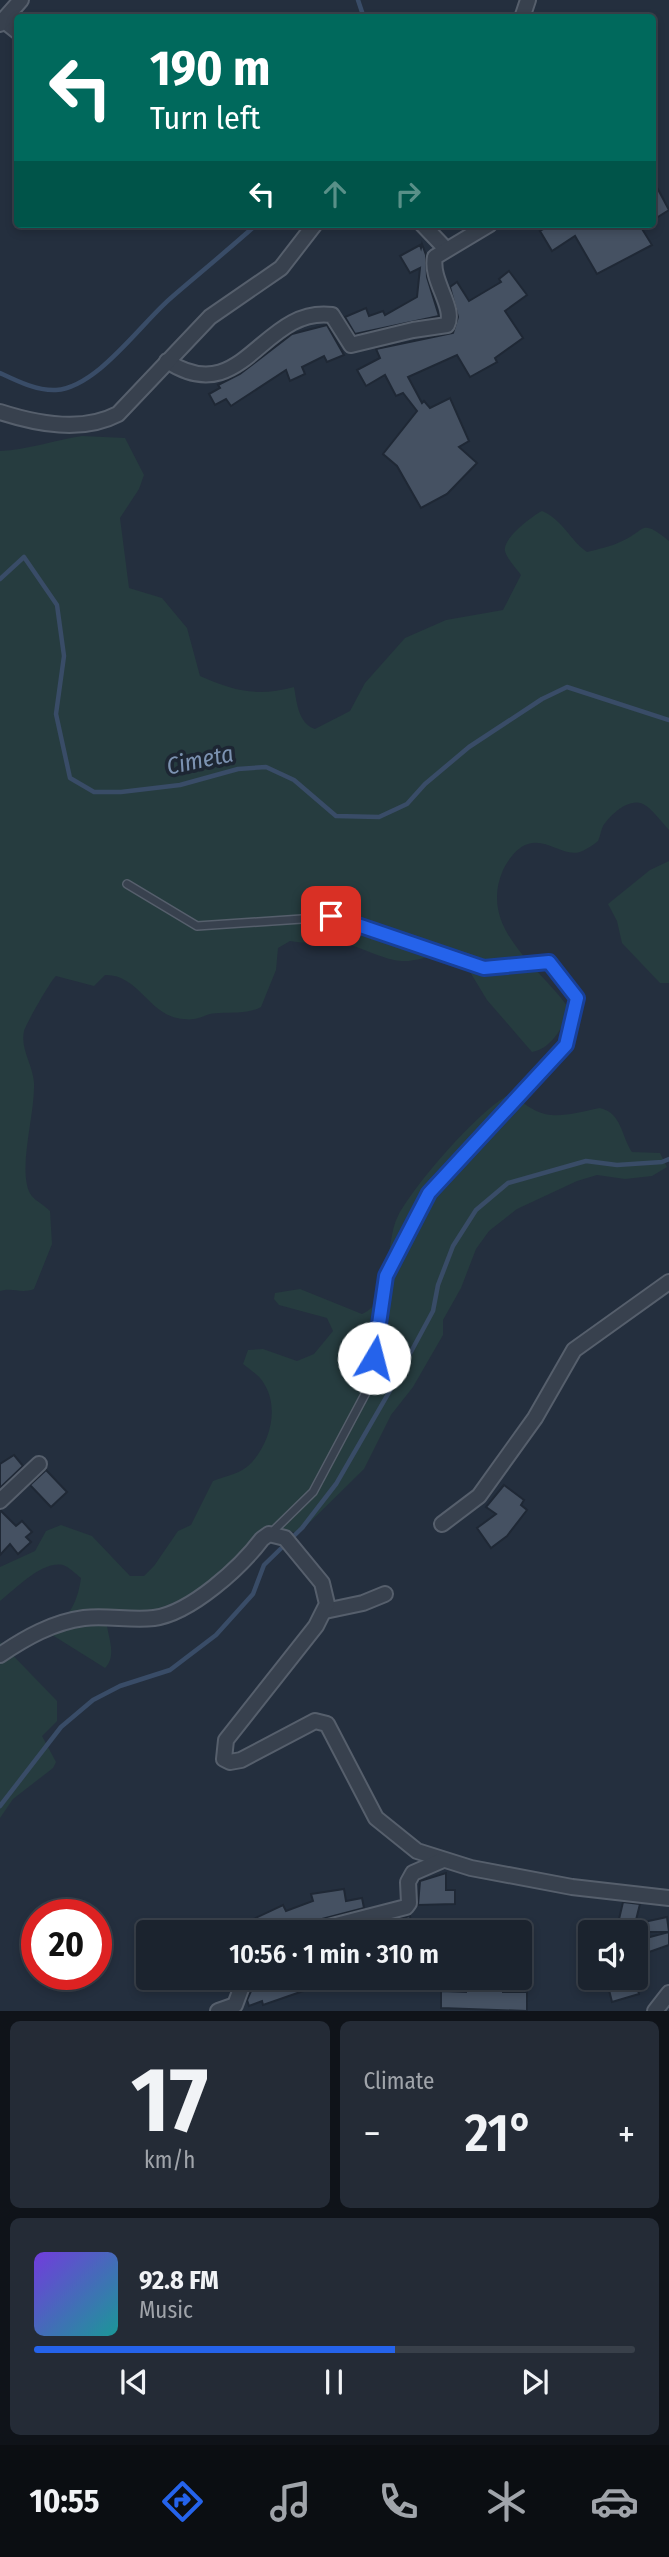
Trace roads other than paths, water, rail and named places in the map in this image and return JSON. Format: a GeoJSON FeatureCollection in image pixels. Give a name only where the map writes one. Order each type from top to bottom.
{"type":"FeatureCollection","features":[{"type":"Feature","properties":{"kind":"street"},"geometry":{"type":"LineString","coordinates":[[2,22],[21,0]]}},
{"type":"Feature","properties":{"kind":"street"},"geometry":{"type":"LineString","coordinates":[[0,412],[57,425],[106,421],[125,408],[210,317],[281,268],[312,228]]}},
{"type":"Feature","properties":{"kind":"street"},"geometry":{"type":"LineString","coordinates":[[426,228],[445,248]]}},
{"type":"Feature","properties":{"kind":"street"},"geometry":{"type":"LineString","coordinates":[[167,361],[185,373],[198,376],[223,374],[286,326],[310,316],[332,315],[351,345],[413,330],[447,326],[450,315],[433,266],[435,257],[445,248],[482,228]]}},
{"type":"Feature","properties":{"kind":"street"},"geometry":{"type":"LineString","coordinates":[[442,1524],[479,1496],[535,1418],[575,1350],[669,1282]]}},
{"type":"Feature","properties":{"kind":"street"},"geometry":{"type":"LineString","coordinates":[[0,1501],[39,1464]]}},
{"type":"Feature","properties":{"kind":"street"},"geometry":{"type":"LineString","coordinates":[[0,1655],[50,1627],[83,1618],[156,1618],[181,1609],[201,1597],[269,1534],[285,1538],[322,1583],[327,1598],[325,1611],[226,1740],[222,1755],[230,1762],[241,1760],[296,1728],[314,1721],[327,1724],[376,1818],[417,1851],[443,1860],[572,1887],[669,1898]]}},
{"type":"Feature","properties":{"kind":"street"},"geometry":{"type":"LineString","coordinates":[[325,1611],[363,1603],[385,1594]]}},
{"type":"Feature","properties":{"kind":"street"},"geometry":{"type":"LineString","coordinates":[[356,1920],[406,1907],[409,1903],[408,1882],[412,1873],[443,1860]]}},
{"type":"Feature","properties":{"kind":"street"},"geometry":{"type":"LineString","coordinates":[[218,2011],[235,2005],[241,1990]]}},
{"type":"Feature","properties":{"kind":"street"},"geometry":{"type":"LineString","coordinates":[[654,2011],[669,1993]]}},
{"type":"Feature","properties":{"kind":"lane"},"geometry":{"type":"LineString","coordinates":[[127,884],[197,926],[331,916],[484,968],[549,962],[577,998],[566,1045],[429,1193],[386,1276],[370,1385],[313,1492],[269,1534]]}},
{"type":"Feature","properties":{"kind":"waterway"},"geometry":{"type":"LineString","coordinates":[[358,0],[363,14]]}},
{"type":"Feature","properties":{"kind":"waterway"},"geometry":{"type":"LineString","coordinates":[[0,373],[27,385],[49,390],[72,386],[87,378],[118,352],[172,297],[252,228]]}},
{"type":"Feature","properties":{"kind":"waterway","name":"Cimeta"},"geometry":{"type":"LineString","coordinates":[[0,579],[24,557],[57,605],[64,656],[56,714],[70,778],[94,792],[121,792],[180,785],[238,769],[266,767],[294,780],[336,816],[379,817],[407,804],[425,784],[469,747],[542,699],[567,687],[669,720]]}},
{"type":"Feature","properties":{"kind":"waterway"},"geometry":{"type":"LineString","coordinates":[[0,1806],[61,1727],[93,1700],[120,1686],[170,1670],[216,1635],[253,1594],[264,1565],[302,1528],[336,1484],[433,1311],[438,1285],[453,1246],[476,1210],[508,1183],[586,1161],[617,1165],[662,1162],[669,1159]]}}]}
